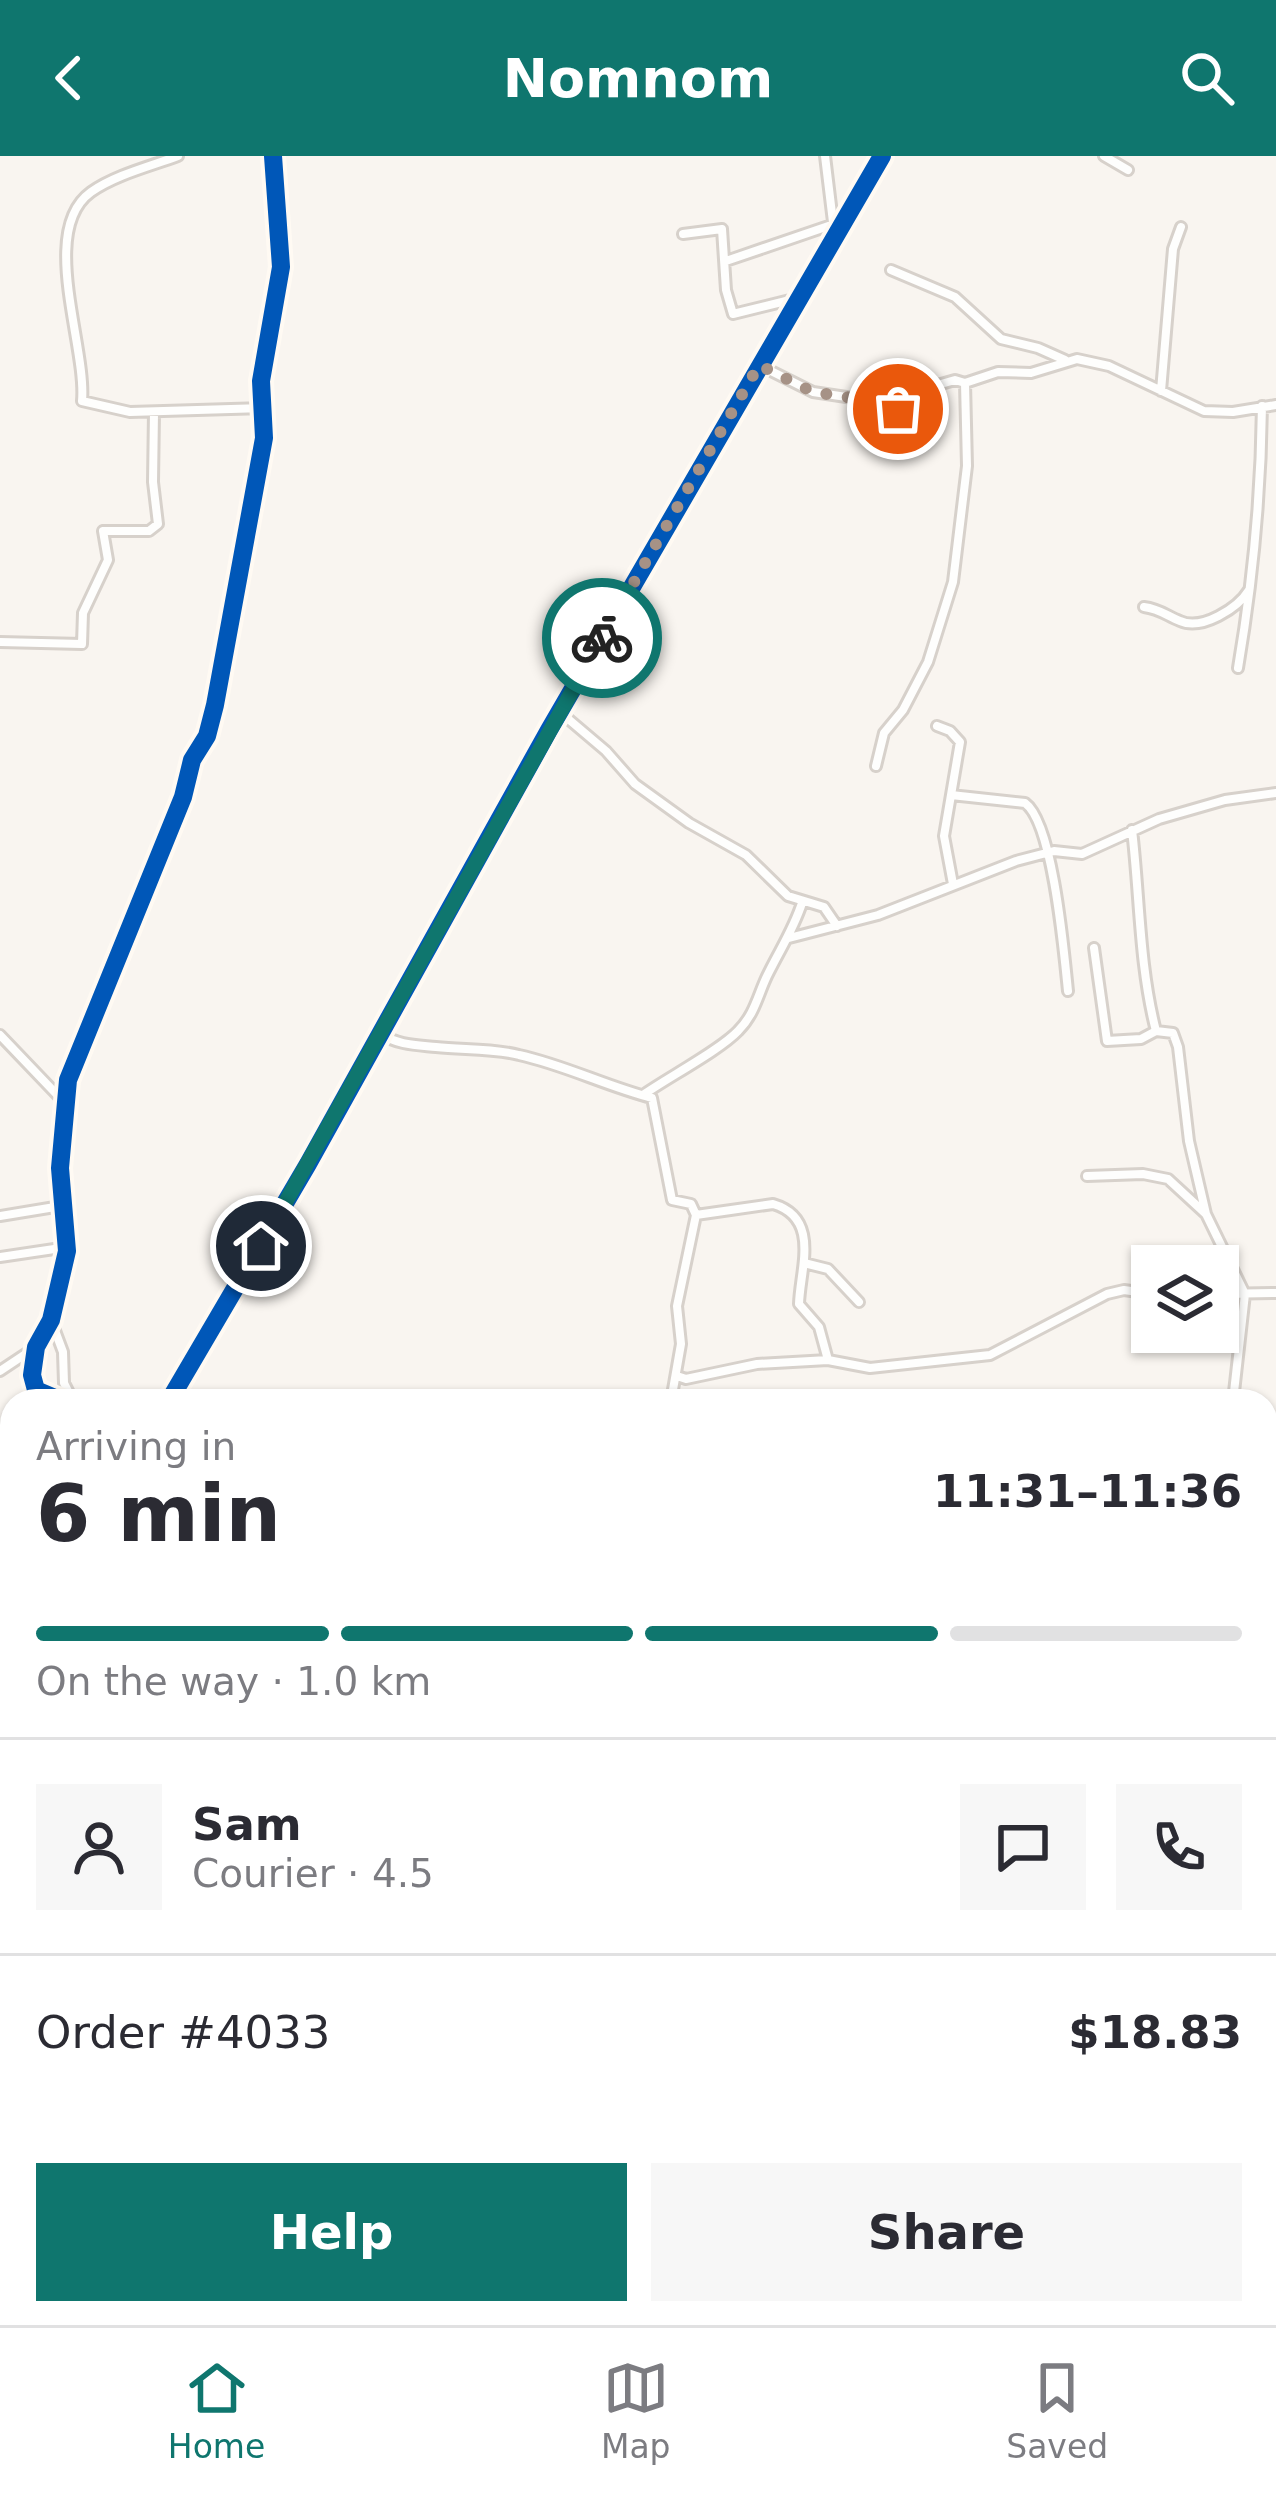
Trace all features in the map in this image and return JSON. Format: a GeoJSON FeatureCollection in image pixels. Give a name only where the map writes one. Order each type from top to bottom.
{"type":"FeatureCollection","features":[{"type":"Feature","properties":{"kind":"street"},"geometry":{"type":"LineString","coordinates":[[178,156],[94,190],[76,210],[67,234],[82,401],[130,412],[265,408]]}},
{"type":"Feature","properties":{"kind":"street"},"geometry":{"type":"LineString","coordinates":[[0,1371],[36,1347],[51,1321],[67,1240],[61,1168],[64,1102],[79,1045],[169,833],[192,760],[207,736],[260,464],[265,408],[262,367],[281,267],[273,156]]}},
{"type":"Feature","properties":{"kind":"street"},"geometry":{"type":"LineString","coordinates":[[825,156],[838,222]]}},
{"type":"Feature","properties":{"kind":"street"},"geometry":{"type":"LineString","coordinates":[[176,1389],[382,1034],[838,222],[882,156]]}},
{"type":"Feature","properties":{"kind":"street"},"geometry":{"type":"LineString","coordinates":[[1104,156],[1128,170]]}},
{"type":"Feature","properties":{"kind":"street"},"geometry":{"type":"LineString","coordinates":[[726,261],[838,222]]}},
{"type":"Feature","properties":{"kind":"street"},"geometry":{"type":"LineString","coordinates":[[1161,392],[1173,249],[1181,226]]}},
{"type":"Feature","properties":{"kind":"street"},"geometry":{"type":"LineString","coordinates":[[683,235],[720,227],[726,290],[734,314],[798,298]]}},
{"type":"Feature","properties":{"kind":"street"},"geometry":{"type":"LineString","coordinates":[[891,270],[955,297],[1001,339],[1066,361]]}},
{"type":"Feature","properties":{"kind":"street"},"geometry":{"type":"LineString","coordinates":[[759,365],[813,392],[853,398],[890,412],[922,390],[955,380],[965,382],[998,372],[1031,373],[1077,359],[1109,366],[1212,413],[1276,405]]}},
{"type":"Feature","properties":{"kind":"street"},"geometry":{"type":"LineString","coordinates":[[876,766],[884,733],[903,710],[928,662],[953,582],[967,466],[965,382]]}},
{"type":"Feature","properties":{"kind":"street"},"geometry":{"type":"LineString","coordinates":[[1238,668],[1262,476],[1262,406]]}},
{"type":"Feature","properties":{"kind":"street"},"geometry":{"type":"LineString","coordinates":[[0,642],[82,644],[82,614],[108,560],[103,531],[149,531],[158,524],[154,412]]}},
{"type":"Feature","properties":{"kind":"street"},"geometry":{"type":"LineString","coordinates":[[1144,607],[1168,612],[1181,622],[1206,621],[1244,598],[1252,577]]}},
{"type":"Feature","properties":{"kind":"street"},"geometry":{"type":"LineString","coordinates":[[560,712],[606,751],[629,780],[689,823],[746,855],[788,896],[824,907],[837,926]]}},
{"type":"Feature","properties":{"kind":"street"},"geometry":{"type":"LineString","coordinates":[[937,726],[960,742],[944,836],[952,884]]}},
{"type":"Feature","properties":{"kind":"street"},"geometry":{"type":"LineString","coordinates":[[789,938],[878,915],[1049,852],[1082,854],[1132,830],[1225,800],[1276,793]]}},
{"type":"Feature","properties":{"kind":"street"},"geometry":{"type":"LineString","coordinates":[[951,795],[1030,804],[1049,852],[1068,991]]}},
{"type":"Feature","properties":{"kind":"street"},"geometry":{"type":"LineString","coordinates":[[1132,830],[1138,938],[1156,1031]]}},
{"type":"Feature","properties":{"kind":"street"},"geometry":{"type":"LineString","coordinates":[[643,1095],[737,1032],[758,1005],[767,975],[789,938],[802,903]]}},
{"type":"Feature","properties":{"kind":"street"},"geometry":{"type":"LineString","coordinates":[[1094,948],[1107,1041],[1141,1039],[1156,1031],[1173,1033],[1178,1047],[1190,1141],[1206,1214],[1245,1294],[1234,1389]]}},
{"type":"Feature","properties":{"kind":"street"},"geometry":{"type":"LineString","coordinates":[[382,1034],[392,1042],[465,1052],[512,1052],[652,1098],[671,1200],[692,1204],[696,1215],[677,1306],[681,1339],[674,1389]]}},
{"type":"Feature","properties":{"kind":"street"},"geometry":{"type":"LineString","coordinates":[[0,1035],[64,1102]]}},
{"type":"Feature","properties":{"kind":"street"},"geometry":{"type":"LineString","coordinates":[[1087,1176],[1143,1174],[1168,1179],[1206,1214]]}},
{"type":"Feature","properties":{"kind":"street"},"geometry":{"type":"LineString","coordinates":[[0,1216],[67,1205]]}},
{"type":"Feature","properties":{"kind":"street"},"geometry":{"type":"LineString","coordinates":[[696,1215],[781,1206],[806,1238],[800,1307],[819,1328],[828,1360]]}},
{"type":"Feature","properties":{"kind":"street"},"geometry":{"type":"LineString","coordinates":[[0,1257],[61,1248],[67,1240]]}},
{"type":"Feature","properties":{"kind":"street"},"geometry":{"type":"LineString","coordinates":[[804,1263],[828,1269],[859,1302]]}},
{"type":"Feature","properties":{"kind":"street"},"geometry":{"type":"LineString","coordinates":[[677,1376],[686,1379],[757,1364],[828,1360],[870,1368],[990,1355],[1076,1307],[1116,1291],[1131,1292]]}},
{"type":"Feature","properties":{"kind":"street"},"geometry":{"type":"LineString","coordinates":[[1239,1294],[1276,1293]]}},
{"type":"Feature","properties":{"kind":"street"},"geometry":{"type":"LineString","coordinates":[[51,1321],[63,1352],[67,1389]]}},
{"type":"Feature","properties":{"kind":"street"},"geometry":{"type":"LineString","coordinates":[[36,1347],[34,1386],[40,1389]]}},
{"type":"Feature","properties":{"kind":"cycle path"},"geometry":{"type":"LineString","coordinates":[[36,1389],[32,1375],[36,1347],[51,1320],[67,1251],[60,1168],[68,1080],[183,797],[192,760],[207,736],[215,705],[264,438],[261,381],[281,267],[273,156]]}},
{"type":"Feature","properties":{"kind":"cycle path"},"geometry":{"type":"LineString","coordinates":[[176,1389],[308,1164],[549,730],[882,156]]}},
{"type":"Feature","properties":{"kind":"way so far"},"geometry":{"type":"LineString","coordinates":[[602,638],[759,365],[813,392],[853,398],[884,411],[898,409]]}},
{"type":"Feature","properties":{"kind":"route"},"geometry":{"type":"LineString","coordinates":[[261,1246],[602,638]]}}]}
